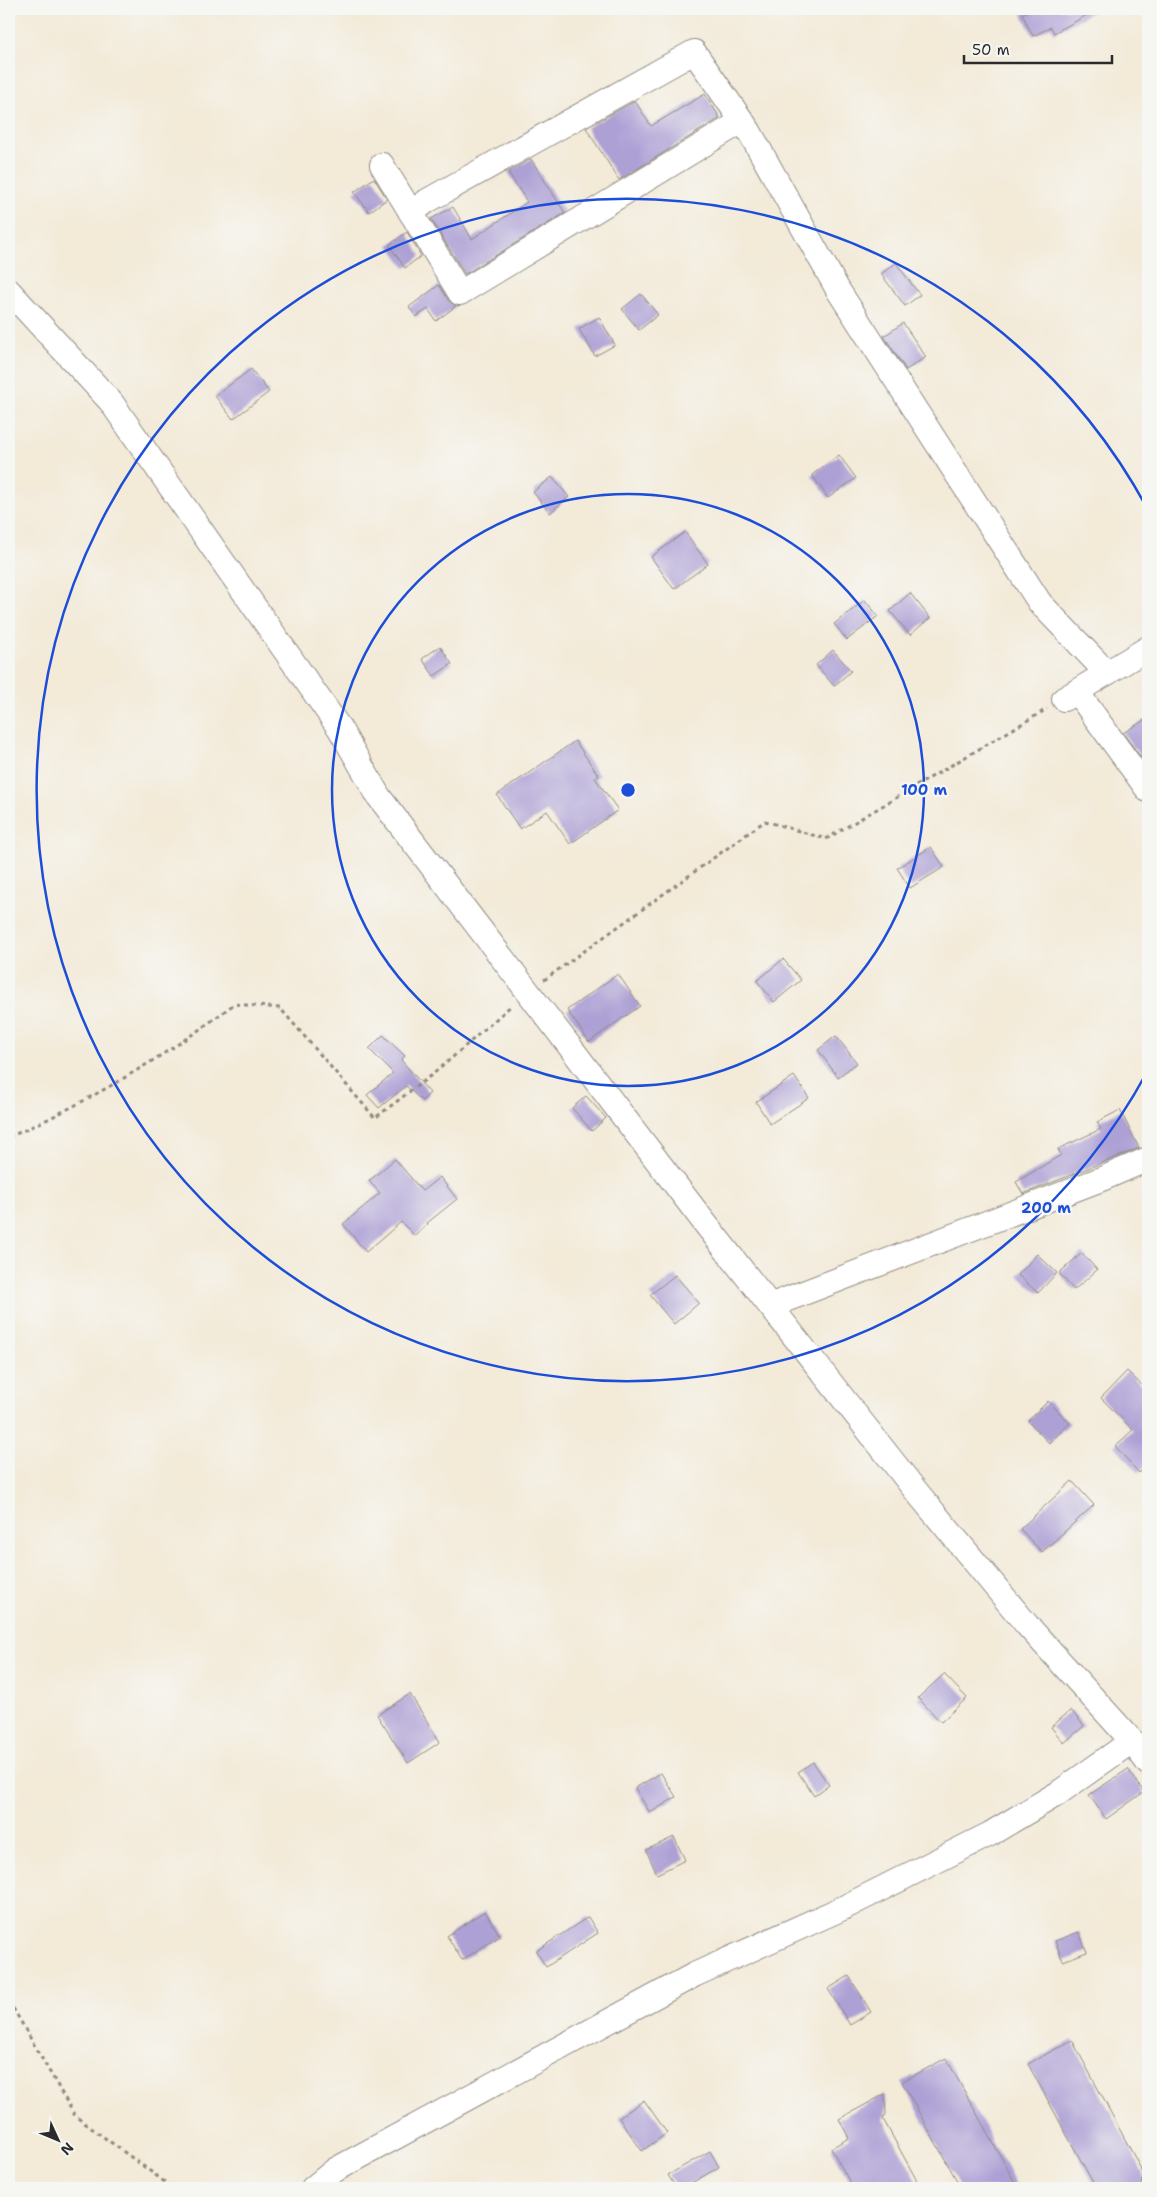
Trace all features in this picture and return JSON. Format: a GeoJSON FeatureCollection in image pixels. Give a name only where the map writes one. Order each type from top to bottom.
{"type":"FeatureCollection","features":[{"type":"Feature","properties":{"kind":"street"},"geometry":{"type":"LineString","coordinates":[[411,213],[435,196],[694,52],[742,121],[838,290],[1040,603],[1107,673]]}},
{"type":"Feature","properties":{"kind":"street"},"geometry":{"type":"LineString","coordinates":[[382,165],[460,293],[742,121]]}},
{"type":"Feature","properties":{"kind":"street"},"geometry":{"type":"LineString","coordinates":[[9,291],[111,402],[340,729],[379,797],[698,1214],[772,1305],[916,1491],[1027,1625],[1132,1741],[1148,1763]]}},
{"type":"Feature","properties":{"kind":"street"},"geometry":{"type":"LineString","coordinates":[[1148,648],[1070,696],[1148,790]]}},
{"type":"Feature","properties":{"kind":"street"},"geometry":{"type":"LineString","coordinates":[[772,1305],[1104,1178],[1148,1158]]}},
{"type":"Feature","properties":{"kind":"street"},"geometry":{"type":"LineString","coordinates":[[313,2188],[335,2170],[694,1975],[843,1908],[990,1834],[1057,1794],[1132,1741]]}},
{"type":"Feature","properties":{"kind":"path"},"geometry":{"type":"LineString","coordinates":[[9,1137],[50,1119],[192,1036],[234,1004],[280,1008],[375,1118],[438,1070],[528,991],[765,821],[826,839],[1070,696]]}},
{"type":"Feature","properties":{"kind":"path"},"geometry":{"type":"LineString","coordinates":[[9,2001],[75,2116],[130,2159],[173,2188]]}},
{"type":"Feature","properties":{"kind":"building"},"geometry":{"type":"Polygon","coordinates":[[[1032,9],[1098,9],[1054,33],[1051,27],[1033,36],[1022,14],[1032,9]]]}},
{"type":"Feature","properties":{"kind":"building"},"geometry":{"type":"Polygon","coordinates":[[[705,94],[720,118],[619,180],[586,128],[635,101],[651,126],[705,94]]]}},
{"type":"Feature","properties":{"kind":"building"},"geometry":{"type":"Polygon","coordinates":[[[531,159],[565,213],[465,274],[431,219],[453,207],[472,239],[527,202],[508,172],[531,159]]]}},
{"type":"Feature","properties":{"kind":"building"},"geometry":{"type":"Polygon","coordinates":[[[374,178],[387,199],[369,212],[354,192],[374,178]]]}},
{"type":"Feature","properties":{"kind":"building"},"geometry":{"type":"Polygon","coordinates":[[[407,232],[421,256],[405,268],[389,245],[407,232]]]}},
{"type":"Feature","properties":{"kind":"building"},"geometry":{"type":"Polygon","coordinates":[[[896,263],[920,295],[905,306],[881,274],[896,263]]]}},
{"type":"Feature","properties":{"kind":"building"},"geometry":{"type":"Polygon","coordinates":[[[439,285],[449,301],[456,306],[436,321],[428,309],[416,317],[409,307],[439,285]]]}},
{"type":"Feature","properties":{"kind":"building"},"geometry":{"type":"Polygon","coordinates":[[[641,294],[658,315],[639,330],[622,309],[641,294]]]}},
{"type":"Feature","properties":{"kind":"building"},"geometry":{"type":"Polygon","coordinates":[[[599,317],[615,345],[595,356],[579,329],[599,317]]]}},
{"type":"Feature","properties":{"kind":"building"},"geometry":{"type":"Polygon","coordinates":[[[903,323],[926,357],[906,370],[884,336],[903,323]]]}},
{"type":"Feature","properties":{"kind":"building"},"geometry":{"type":"Polygon","coordinates":[[[251,369],[269,392],[233,419],[215,396],[251,369]]]}},
{"type":"Feature","properties":{"kind":"building"},"geometry":{"type":"Polygon","coordinates":[[[839,455],[856,478],[828,498],[812,475],[839,455]]]}},
{"type":"Feature","properties":{"kind":"building"},"geometry":{"type":"Polygon","coordinates":[[[552,477],[569,497],[550,513],[533,492],[552,477]]]}},
{"type":"Feature","properties":{"kind":"building"},"geometry":{"type":"Polygon","coordinates":[[[685,532],[708,564],[674,589],[651,557],[685,532]]]}},
{"type":"Feature","properties":{"kind":"building"},"geometry":{"type":"Polygon","coordinates":[[[910,593],[930,618],[910,635],[890,611],[910,593]]]}},
{"type":"Feature","properties":{"kind":"building"},"geometry":{"type":"Polygon","coordinates":[[[865,600],[878,616],[847,640],[834,624],[865,600]]]}},
{"type":"Feature","properties":{"kind":"building"},"geometry":{"type":"Polygon","coordinates":[[[440,646],[452,664],[434,676],[422,659],[440,646]]]}},
{"type":"Feature","properties":{"kind":"building"},"geometry":{"type":"Polygon","coordinates":[[[833,650],[851,671],[834,686],[816,665],[833,650]]]}},
{"type":"Feature","properties":{"kind":"building"},"geometry":{"type":"Polygon","coordinates":[[[1148,718],[1148,767],[1123,733],[1148,718]]]}},
{"type":"Feature","properties":{"kind":"building"},"geometry":{"type":"Polygon","coordinates":[[[575,741],[599,776],[595,778],[618,810],[570,844],[547,811],[520,829],[497,795],[575,741]]]}},
{"type":"Feature","properties":{"kind":"building"},"geometry":{"type":"Polygon","coordinates":[[[931,847],[944,867],[910,888],[897,868],[931,847]]]}},
{"type":"Feature","properties":{"kind":"building"},"geometry":{"type":"Polygon","coordinates":[[[783,959],[801,980],[774,1002],[757,981],[783,959]]]}},
{"type":"Feature","properties":{"kind":"building"},"geometry":{"type":"Polygon","coordinates":[[[618,974],[640,1006],[589,1042],[567,1010],[618,974]]]}},
{"type":"Feature","properties":{"kind":"building"},"geometry":{"type":"Polygon","coordinates":[[[383,1035],[405,1056],[401,1060],[430,1093],[422,1101],[406,1086],[379,1108],[367,1095],[393,1073],[369,1049],[383,1035]]]}},
{"type":"Feature","properties":{"kind":"building"},"geometry":{"type":"Polygon","coordinates":[[[836,1036],[857,1063],[838,1077],[818,1050],[836,1036]]]}},
{"type":"Feature","properties":{"kind":"building"},"geometry":{"type":"Polygon","coordinates":[[[794,1076],[809,1098],[770,1124],[756,1102],[794,1076]]]}},
{"type":"Feature","properties":{"kind":"building"},"geometry":{"type":"Polygon","coordinates":[[[586,1096],[606,1118],[592,1131],[572,1108],[586,1096]]]}},
{"type":"Feature","properties":{"kind":"building"},"geometry":{"type":"Polygon","coordinates":[[[1120,1110],[1139,1148],[1023,1194],[1016,1182],[1061,1155],[1058,1149],[1101,1129],[1097,1122],[1120,1110]]]}},
{"type":"Feature","properties":{"kind":"building"},"geometry":{"type":"Polygon","coordinates":[[[395,1159],[422,1191],[440,1177],[457,1199],[427,1223],[415,1236],[401,1222],[366,1252],[343,1224],[380,1193],[369,1181],[395,1159]]]}},
{"type":"Feature","properties":{"kind":"building"},"geometry":{"type":"Polygon","coordinates":[[[1082,1253],[1097,1270],[1074,1290],[1059,1273],[1082,1253]]]}},
{"type":"Feature","properties":{"kind":"building"},"geometry":{"type":"Polygon","coordinates":[[[1037,1254],[1057,1273],[1038,1293],[1018,1275],[1037,1254]]]}},
{"type":"Feature","properties":{"kind":"building"},"geometry":{"type":"Polygon","coordinates":[[[675,1275],[699,1303],[674,1324],[650,1295],[675,1275]]]}},
{"type":"Feature","properties":{"kind":"building"},"geometry":{"type":"Polygon","coordinates":[[[1127,1371],[1148,1391],[1148,1464],[1139,1473],[1115,1446],[1133,1430],[1101,1398],[1127,1371]]]}},
{"type":"Feature","properties":{"kind":"building"},"geometry":{"type":"Polygon","coordinates":[[[1048,1401],[1070,1423],[1049,1443],[1028,1421],[1048,1401]]]}},
{"type":"Feature","properties":{"kind":"building"},"geometry":{"type":"Polygon","coordinates":[[[1072,1481],[1094,1505],[1042,1552],[1020,1529],[1072,1481]]]}},
{"type":"Feature","properties":{"kind":"building"},"geometry":{"type":"Polygon","coordinates":[[[944,1674],[967,1698],[941,1722],[918,1698],[944,1674]]]}},
{"type":"Feature","properties":{"kind":"building"},"geometry":{"type":"Polygon","coordinates":[[[410,1694],[440,1742],[408,1763],[377,1715],[410,1694]]]}},
{"type":"Feature","properties":{"kind":"building"},"geometry":{"type":"Polygon","coordinates":[[[1071,1710],[1084,1726],[1064,1743],[1051,1727],[1071,1710]]]}},
{"type":"Feature","properties":{"kind":"building"},"geometry":{"type":"Polygon","coordinates":[[[813,1762],[829,1785],[814,1796],[798,1772],[813,1762]]]}},
{"type":"Feature","properties":{"kind":"building"},"geometry":{"type":"Polygon","coordinates":[[[1128,1769],[1144,1792],[1106,1819],[1089,1795],[1128,1769]]]}},
{"type":"Feature","properties":{"kind":"building"},"geometry":{"type":"Polygon","coordinates":[[[661,1773],[676,1797],[650,1813],[635,1788],[661,1773]]]}},
{"type":"Feature","properties":{"kind":"building"},"geometry":{"type":"Polygon","coordinates":[[[674,1837],[685,1860],[657,1874],[646,1850],[674,1837]]]}},
{"type":"Feature","properties":{"kind":"building"},"geometry":{"type":"Polygon","coordinates":[[[485,1911],[500,1936],[462,1960],[447,1936],[485,1911]]]}},
{"type":"Feature","properties":{"kind":"building"},"geometry":{"type":"Polygon","coordinates":[[[588,1917],[598,1933],[546,1967],[536,1951],[588,1917]]]}},
{"type":"Feature","properties":{"kind":"building"},"geometry":{"type":"Polygon","coordinates":[[[1079,1932],[1087,1952],[1063,1961],[1055,1941],[1079,1932]]]}},
{"type":"Feature","properties":{"kind":"building"},"geometry":{"type":"Polygon","coordinates":[[[849,1976],[871,2012],[850,2025],[828,1989],[849,1976]]]}},
{"type":"Feature","properties":{"kind":"building"},"geometry":{"type":"Polygon","coordinates":[[[1072,2040],[1143,2173],[1142,2188],[1096,2188],[1028,2064],[1072,2040]]]}},
{"type":"Feature","properties":{"kind":"building"},"geometry":{"type":"Polygon","coordinates":[[[946,2058],[1018,2188],[961,2188],[902,2082],[946,2058]]]}},
{"type":"Feature","properties":{"kind":"building"},"geometry":{"type":"Polygon","coordinates":[[[885,2094],[886,2114],[883,2119],[921,2188],[853,2188],[831,2148],[849,2138],[839,2119],[885,2094]]]}},
{"type":"Feature","properties":{"kind":"building"},"geometry":{"type":"Polygon","coordinates":[[[644,2100],[667,2133],[642,2151],[619,2118],[644,2100]]]}},
{"type":"Feature","properties":{"kind":"building"},"geometry":{"type":"Polygon","coordinates":[[[710,2151],[719,2167],[683,2188],[676,2188],[668,2175],[710,2151]]]}}]}
